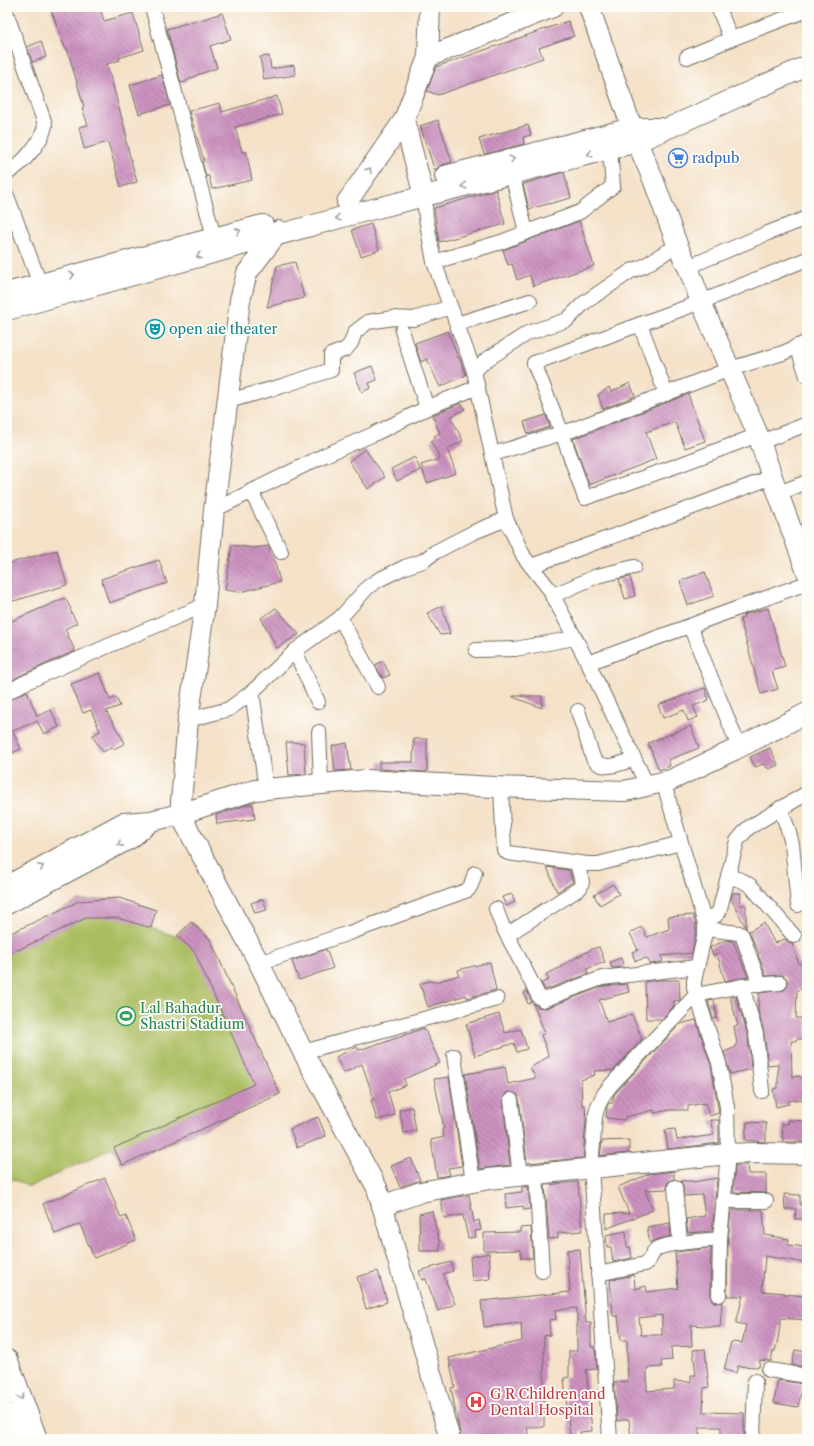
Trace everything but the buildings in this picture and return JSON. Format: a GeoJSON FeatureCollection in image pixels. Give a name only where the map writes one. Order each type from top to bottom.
{"type":"FeatureCollection","features":[{"type":"Feature","properties":{"kind":"highway"},"geometry":{"type":"LineString","coordinates":[[7,1361],[36,1439]]}},
{"type":"Feature","properties":{"kind":"highway"},"geometry":{"type":"LineString","coordinates":[[7,1415],[16,1439]]}},
{"type":"Feature","properties":{"kind":"street"},"geometry":{"type":"LineString","coordinates":[[152,7],[219,243],[247,273]]}},
{"type":"Feature","properties":{"kind":"street"},"geometry":{"type":"LineString","coordinates":[[347,202],[404,120],[428,57],[430,7]]}},
{"type":"Feature","properties":{"kind":"street"},"geometry":{"type":"LineString","coordinates":[[428,57],[553,7]]}},
{"type":"Feature","properties":{"kind":"street"},"geometry":{"type":"LineString","coordinates":[[589,7],[634,135],[653,178],[678,247],[688,267],[701,302],[760,439],[807,572]]}},
{"type":"Feature","properties":{"kind":"street"},"geometry":{"type":"LineString","coordinates":[[718,7],[731,39]]}},
{"type":"Feature","properties":{"kind":"street"},"geometry":{"type":"LineString","coordinates":[[687,57],[807,10]]}},
{"type":"Feature","properties":{"kind":"street"},"geometry":{"type":"LineString","coordinates":[[7,15],[45,124],[44,131],[38,141],[22,162],[7,173]]}},
{"type":"Feature","properties":{"kind":"street"},"geometry":{"type":"LineString","coordinates":[[219,243],[277,235],[422,189],[666,128],[807,66]]}},
{"type":"Feature","properties":{"kind":"street"},"geometry":{"type":"LineString","coordinates":[[404,120],[422,189],[434,262],[474,371],[506,518],[524,557],[550,590],[588,663],[634,759],[655,783],[681,842],[704,923],[694,988],[719,1063],[727,1106],[728,1154],[720,1239],[719,1295]]}},
{"type":"Feature","properties":{"kind":"street"},"geometry":{"type":"LineString","coordinates":[[7,310],[43,292],[219,243],[288,218],[347,202],[512,174],[610,149],[634,135]]}},
{"type":"Feature","properties":{"kind":"street"},"geometry":{"type":"LineString","coordinates":[[434,262],[501,242],[580,212],[613,186],[610,149]]}},
{"type":"Feature","properties":{"kind":"street"},"geometry":{"type":"LineString","coordinates":[[512,174],[526,232]]}},
{"type":"Feature","properties":{"kind":"street"},"geometry":{"type":"LineString","coordinates":[[7,196],[43,292]]}},
{"type":"Feature","properties":{"kind":"street"},"geometry":{"type":"LineString","coordinates":[[288,218],[277,235],[247,273],[240,300],[214,510],[205,605],[188,720],[180,814],[259,963],[303,1052],[377,1188],[450,1439]]}},
{"type":"Feature","properties":{"kind":"street"},"geometry":{"type":"LineString","coordinates":[[688,267],[807,218]]}},
{"type":"Feature","properties":{"kind":"street"},"geometry":{"type":"LineString","coordinates":[[474,371],[486,360],[528,333],[567,320],[584,303],[631,271],[644,266],[666,252],[678,247]]}},
{"type":"Feature","properties":{"kind":"street"},"geometry":{"type":"LineString","coordinates":[[807,259],[701,302],[534,363],[562,433],[584,498],[679,465],[807,424]]}},
{"type":"Feature","properties":{"kind":"street"},"geometry":{"type":"LineString","coordinates":[[7,293],[43,292]]}},
{"type":"Feature","properties":{"kind":"street"},"geometry":{"type":"LineString","coordinates":[[457,324],[530,301]]}},
{"type":"Feature","properties":{"kind":"street"},"geometry":{"type":"LineString","coordinates":[[228,401],[331,370],[331,355],[346,349],[351,343],[355,332],[368,322],[393,318],[414,319],[450,307]]}},
{"type":"Feature","properties":{"kind":"street"},"geometry":{"type":"LineString","coordinates":[[640,324],[666,394]]}},
{"type":"Feature","properties":{"kind":"street"},"geometry":{"type":"LineString","coordinates":[[402,331],[427,408]]}},
{"type":"Feature","properties":{"kind":"street"},"geometry":{"type":"LineString","coordinates":[[493,454],[562,433],[730,369],[783,353],[802,344],[807,376]]}},
{"type":"Feature","properties":{"kind":"street"},"geometry":{"type":"LineString","coordinates":[[214,510],[325,455],[374,434],[427,408],[478,387]]}},
{"type":"Feature","properties":{"kind":"street"},"geometry":{"type":"LineString","coordinates":[[531,566],[688,509],[775,485],[807,482]]}},
{"type":"Feature","properties":{"kind":"street"},"geometry":{"type":"LineString","coordinates":[[251,491],[281,552]]}},
{"type":"Feature","properties":{"kind":"street"},"geometry":{"type":"LineString","coordinates":[[188,720],[229,709],[252,692],[295,651],[340,618],[368,587],[378,580],[405,567],[424,561],[435,552],[506,518]]}},
{"type":"Feature","properties":{"kind":"street"},"geometry":{"type":"LineString","coordinates":[[552,596],[597,576],[634,567]]}},
{"type":"Feature","properties":{"kind":"street"},"geometry":{"type":"LineString","coordinates":[[588,663],[807,583]]}},
{"type":"Feature","properties":{"kind":"street"},"geometry":{"type":"LineString","coordinates":[[7,693],[22,684],[205,605]]}},
{"type":"Feature","properties":{"kind":"street"},"geometry":{"type":"LineString","coordinates":[[340,618],[378,687]]}},
{"type":"Feature","properties":{"kind":"street"},"geometry":{"type":"LineString","coordinates":[[690,626],[740,747]]}},
{"type":"Feature","properties":{"kind":"street"},"geometry":{"type":"LineString","coordinates":[[476,650],[515,649],[575,638]]}},
{"type":"Feature","properties":{"kind":"street"},"geometry":{"type":"LineString","coordinates":[[295,651],[318,702]]}},
{"type":"Feature","properties":{"kind":"street"},"geometry":{"type":"LineString","coordinates":[[252,692],[266,789]]}},
{"type":"Feature","properties":{"kind":"street"},"geometry":{"type":"LineString","coordinates":[[578,711],[593,758],[597,763],[605,766],[612,766],[634,759]]}},
{"type":"Feature","properties":{"kind":"street"},"geometry":{"type":"LineString","coordinates":[[7,886],[123,823],[151,821],[180,814],[255,790],[366,780],[502,787],[625,791],[672,780],[807,713]]}},
{"type":"Feature","properties":{"kind":"street"},"geometry":{"type":"LineString","coordinates":[[319,732],[322,784]]}},
{"type":"Feature","properties":{"kind":"street"},"geometry":{"type":"LineString","coordinates":[[502,787],[504,850],[506,852],[577,863],[598,864],[681,842]]}},
{"type":"Feature","properties":{"kind":"street"},"geometry":{"type":"LineString","coordinates":[[704,923],[719,912],[737,841],[741,834],[780,808],[807,793]]}},
{"type":"Feature","properties":{"kind":"street"},"geometry":{"type":"LineString","coordinates":[[780,808],[792,844],[798,905]]}},
{"type":"Feature","properties":{"kind":"street"},"geometry":{"type":"LineString","coordinates":[[7,904],[130,838],[151,821]]}},
{"type":"Feature","properties":{"kind":"street"},"geometry":{"type":"LineString","coordinates":[[507,935],[582,886],[577,863]]}},
{"type":"Feature","properties":{"kind":"street"},"geometry":{"type":"LineString","coordinates":[[259,963],[349,934],[468,890],[475,873]]}},
{"type":"Feature","properties":{"kind":"street"},"geometry":{"type":"LineString","coordinates":[[728,876],[743,881],[751,886],[794,936]]}},
{"type":"Feature","properties":{"kind":"street"},"geometry":{"type":"LineString","coordinates":[[496,909],[507,935],[540,998],[543,1000],[602,978],[697,967]]}},
{"type":"Feature","properties":{"kind":"street"},"geometry":{"type":"LineString","coordinates":[[704,923],[742,935],[760,985]]}},
{"type":"Feature","properties":{"kind":"street"},"geometry":{"type":"LineString","coordinates":[[610,1439],[591,1168],[595,1117],[598,1106],[604,1094],[696,995],[742,986],[780,983]]}},
{"type":"Feature","properties":{"kind":"street"},"geometry":{"type":"LineString","coordinates":[[742,986],[756,1034],[762,1091]]}},
{"type":"Feature","properties":{"kind":"street"},"geometry":{"type":"LineString","coordinates":[[303,1052],[497,999]]}},
{"type":"Feature","properties":{"kind":"street"},"geometry":{"type":"LineString","coordinates":[[454,1056],[473,1182]]}},
{"type":"Feature","properties":{"kind":"street"},"geometry":{"type":"LineString","coordinates":[[511,1100],[528,1175],[542,1271]]}},
{"type":"Feature","properties":{"kind":"street"},"geometry":{"type":"LineString","coordinates":[[382,1206],[421,1192],[473,1182],[528,1175],[728,1154],[807,1154]]}},
{"type":"Feature","properties":{"kind":"street"},"geometry":{"type":"LineString","coordinates":[[675,1187],[680,1243]]}},
{"type":"Feature","properties":{"kind":"street"},"geometry":{"type":"LineString","coordinates":[[724,1202],[766,1201]]}},
{"type":"Feature","properties":{"kind":"street"},"geometry":{"type":"LineString","coordinates":[[598,1274],[645,1264],[658,1248],[680,1243],[720,1239]]}},
{"type":"Feature","properties":{"kind":"street"},"geometry":{"type":"LineString","coordinates":[[769,1370],[807,1376]]}},
{"type":"Feature","properties":{"kind":"street"},"geometry":{"type":"LineString","coordinates":[[753,1439],[755,1381]]}},
{"type":"Feature","properties":{"kind":"green space","name":"Lal Bahadur Shastri Stadium"},"geometry":{"type":"Polygon","coordinates":[[[119,898],[151,928],[176,936],[191,922],[210,939],[280,1094],[122,1165],[113,1148],[29,1187],[7,1177],[7,935],[79,901],[119,898]]]}},
{"type":"Feature","properties":{"kind":"place","name":"radpub"},"geometry":{"type":"Point","coordinates":[678,158]}},
{"type":"Feature","properties":{"kind":"place","name":"open aie theater"},"geometry":{"type":"Point","coordinates":[155,329]}},
{"type":"Feature","properties":{"kind":"place","name":"Lal Bahadur Shastri Stadium"},"geometry":{"type":"Point","coordinates":[126,1016]}},
{"type":"Feature","properties":{"kind":"place","name":"G R Children and Dental Hospital"},"geometry":{"type":"Point","coordinates":[476,1402]}}]}
